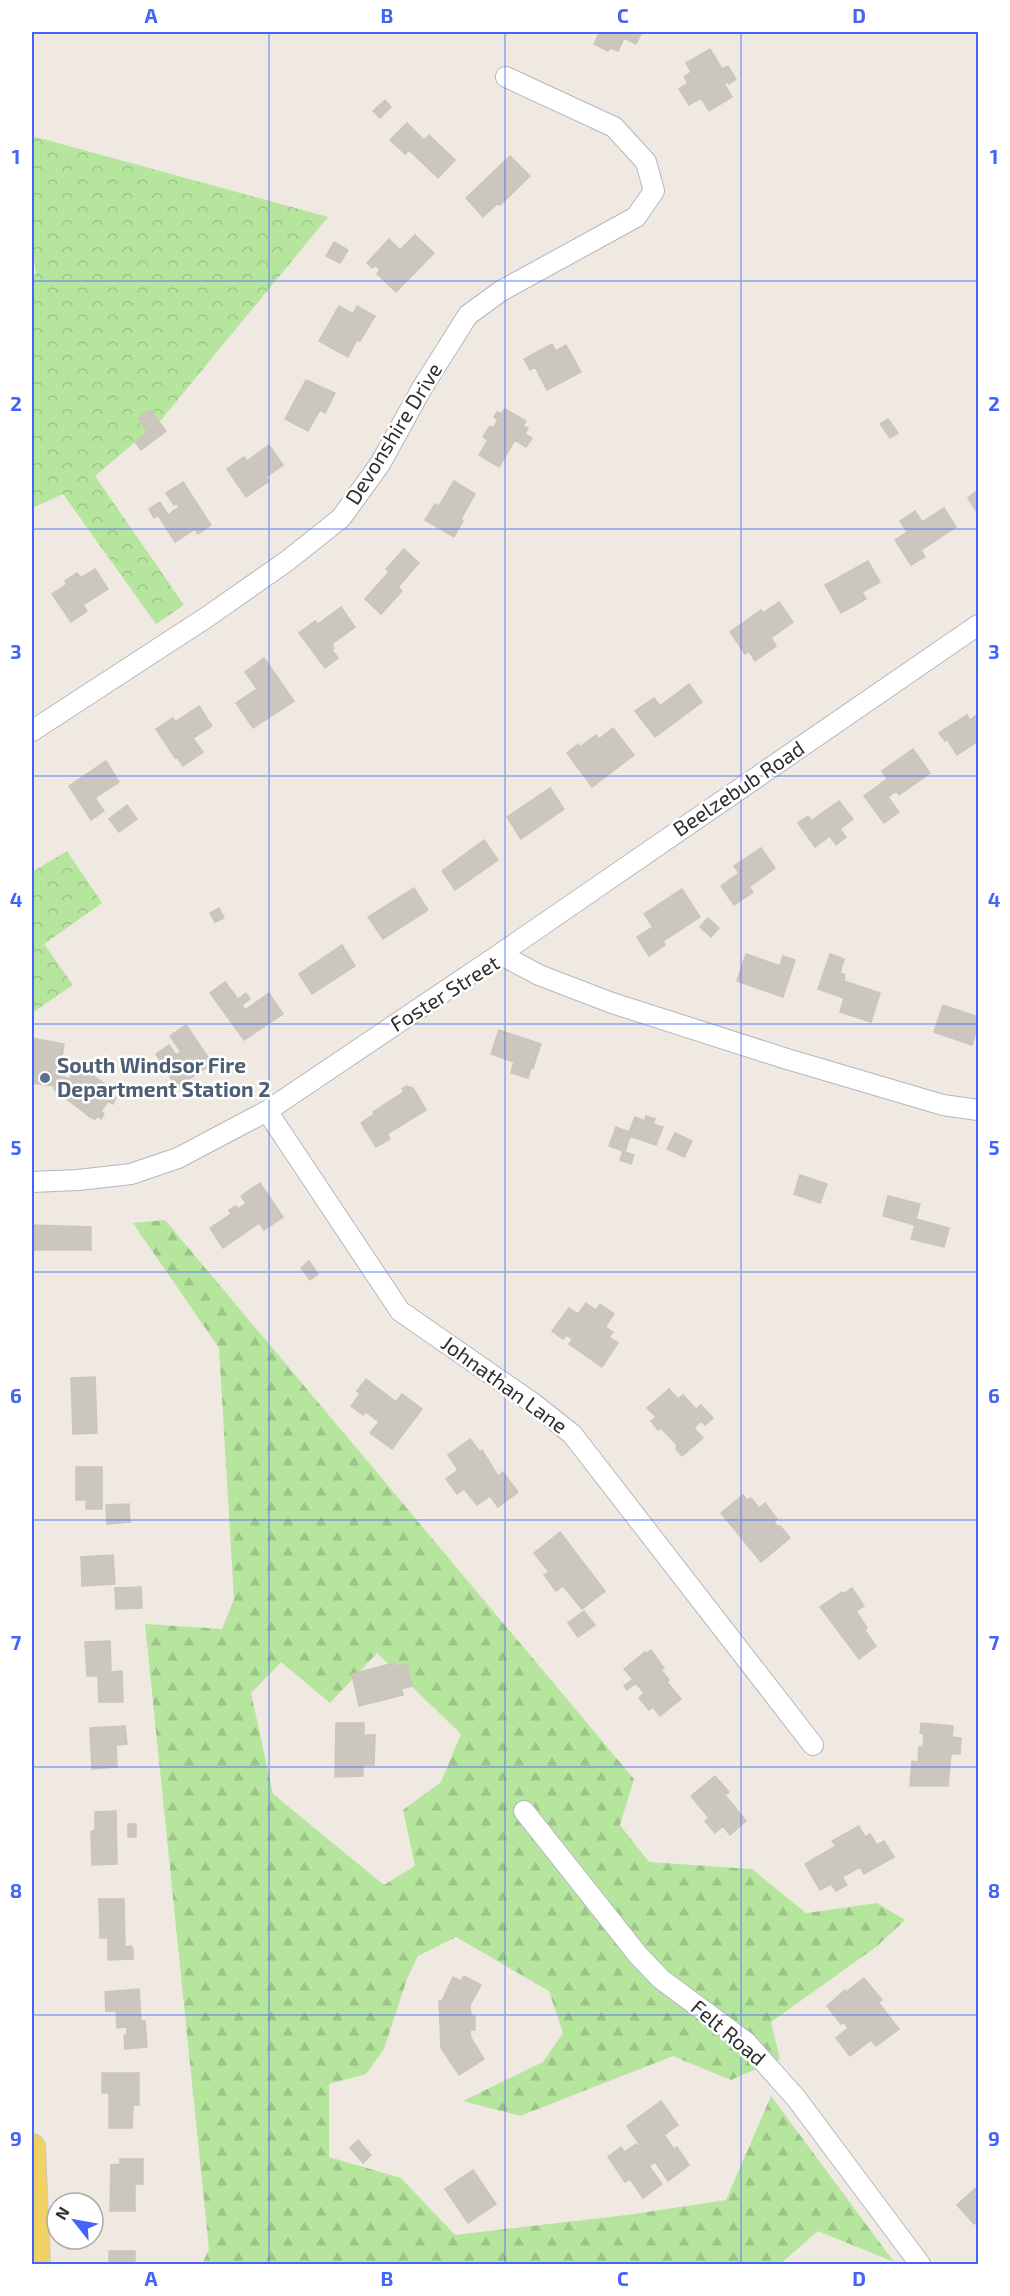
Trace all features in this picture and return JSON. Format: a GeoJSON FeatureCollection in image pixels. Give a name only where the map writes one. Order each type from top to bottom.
{"type":"FeatureCollection","features":[{"type":"Feature","properties":{"kind":"main road"},"geometry":{"type":"LineString","coordinates":[[32,2147],[37,2265]]}},
{"type":"Feature","properties":{"kind":"street","name":"Devonshire Drive"},"geometry":{"type":"LineString","coordinates":[[32,731],[207,617],[287,561],[341,518],[380,464],[422,388],[468,315],[501,291],[636,217],[654,190],[646,162],[614,127],[506,77]]}},
{"type":"Feature","properties":{"kind":"street","name":"Beelzebub Road"},"geometry":{"type":"LineString","coordinates":[[500,954],[978,625]]}},
{"type":"Feature","properties":{"kind":"street","name":"Foster Street"},"geometry":{"type":"LineString","coordinates":[[32,1182],[131,1174],[178,1158],[267,1111],[500,954],[539,975],[612,1003],[786,1059],[932,1102],[978,1110]]}},
{"type":"Feature","properties":{"kind":"street","name":"Johnathan Lane"},"geometry":{"type":"LineString","coordinates":[[267,1111],[400,1311],[534,1404],[573,1434],[813,1745]]}},
{"type":"Feature","properties":{"kind":"street","name":"Felt Road"},"geometry":{"type":"LineString","coordinates":[[524,1811],[631,1947],[652,1970],[746,2043],[789,2090],[920,2265]]}},
{"type":"Feature","properties":{"kind":"green space"},"geometry":{"type":"Polygon","coordinates":[[[32,136],[328,217],[161,420],[95,476],[184,605],[156,624],[63,494],[32,508],[32,281],[36,273],[32,248],[32,136]]]}},
{"type":"Feature","properties":{"kind":"green space"},"geometry":{"type":"Polygon","coordinates":[[[67,851],[102,903],[44,944],[73,985],[32,1013],[32,872],[67,851]]]}},
{"type":"Feature","properties":{"kind":"green space"},"geometry":{"type":"Polygon","coordinates":[[[165,1220],[634,1779],[620,1825],[649,1862],[752,1869],[806,1913],[877,1903],[905,1920],[876,1947],[771,2022],[780,2059],[731,2080],[673,2056],[520,2116],[463,2101],[543,2062],[563,2033],[549,1991],[456,1937],[418,1956],[407,1979],[384,2049],[366,2074],[329,2084],[329,2157],[401,2178],[455,2235],[627,2215],[726,2200],[771,2096],[894,2262],[818,2231],[780,2264],[202,2264],[209,2249],[145,1624],[222,1629],[234,1599],[219,1348],[133,1223],[165,1220]],[[377,1653],[330,1703],[281,1662],[251,1693],[273,1794],[384,1885],[415,1866],[403,1810],[441,1782],[461,1734],[377,1653]]]}},
{"type":"Feature","properties":{"kind":"building"},"geometry":{"type":"Polygon","coordinates":[[[600,32],[642,32],[636,44],[624,38],[618,51],[610,48],[608,51],[594,44],[600,32]]]}},
{"type":"Feature","properties":{"kind":"building"},"geometry":{"type":"Polygon","coordinates":[[[710,49],[722,69],[728,66],[736,79],[729,84],[724,83],[732,97],[709,111],[701,98],[689,105],[679,89],[688,83],[684,77],[691,72],[686,63],[710,49]]]}},
{"type":"Feature","properties":{"kind":"building"},"geometry":{"type":"Polygon","coordinates":[[[385,100],[391,107],[380,118],[373,111],[385,100]]]}},
{"type":"Feature","properties":{"kind":"building"},"geometry":{"type":"Polygon","coordinates":[[[407,123],[424,140],[429,135],[455,160],[438,178],[409,150],[405,154],[390,140],[407,123]]]}},
{"type":"Feature","properties":{"kind":"building"},"geometry":{"type":"Polygon","coordinates":[[[510,156],[530,176],[500,205],[497,204],[483,217],[466,198],[510,156]]]}},
{"type":"Feature","properties":{"kind":"building"},"geometry":{"type":"Polygon","coordinates":[[[415,235],[434,253],[396,292],[377,274],[380,270],[375,265],[372,268],[367,263],[389,239],[400,250],[415,235]]]}},
{"type":"Feature","properties":{"kind":"building"},"geometry":{"type":"Polygon","coordinates":[[[334,242],[348,250],[340,263],[326,256],[334,242]]]}},
{"type":"Feature","properties":{"kind":"building"},"geometry":{"type":"Polygon","coordinates":[[[339,306],[353,314],[357,306],[375,316],[360,341],[357,340],[348,357],[319,341],[339,306]]]}},
{"type":"Feature","properties":{"kind":"building"},"geometry":{"type":"Polygon","coordinates":[[[552,344],[556,351],[566,345],[581,372],[547,390],[535,367],[530,370],[524,359],[552,344]]]}},
{"type":"Feature","properties":{"kind":"building"},"geometry":{"type":"Polygon","coordinates":[[[306,380],[335,393],[325,413],[320,410],[308,431],[285,419],[306,380]]]}},
{"type":"Feature","properties":{"kind":"building"},"geometry":{"type":"Polygon","coordinates":[[[505,409],[526,421],[523,426],[528,428],[525,434],[532,438],[526,447],[515,440],[499,467],[479,455],[488,440],[483,437],[490,426],[493,428],[498,420],[494,417],[497,412],[501,414],[505,409]]]}},
{"type":"Feature","properties":{"kind":"building"},"geometry":{"type":"Polygon","coordinates":[[[150,410],[166,431],[141,450],[135,442],[148,432],[138,418],[150,410]]]}},
{"type":"Feature","properties":{"kind":"building"},"geometry":{"type":"Polygon","coordinates":[[[888,419],[898,433],[890,438],[880,424],[888,419]]]}},
{"type":"Feature","properties":{"kind":"building"},"geometry":{"type":"Polygon","coordinates":[[[269,445],[283,465],[266,477],[269,481],[246,497],[227,469],[244,457],[247,461],[269,445]]]}},
{"type":"Feature","properties":{"kind":"building"},"geometry":{"type":"Polygon","coordinates":[[[454,481],[475,494],[454,537],[425,520],[435,504],[439,506],[454,481]]]}},
{"type":"Feature","properties":{"kind":"building"},"geometry":{"type":"Polygon","coordinates":[[[183,482],[211,525],[198,534],[195,529],[175,542],[158,515],[154,518],[149,509],[160,502],[168,515],[179,507],[176,503],[174,505],[166,493],[183,482]]]}},
{"type":"Feature","properties":{"kind":"building"},"geometry":{"type":"Polygon","coordinates":[[[977,491],[978,493],[978,514],[968,498],[977,491]]]}},
{"type":"Feature","properties":{"kind":"building"},"geometry":{"type":"Polygon","coordinates":[[[944,508],[956,527],[921,550],[925,557],[911,565],[895,540],[907,532],[900,521],[915,511],[922,522],[944,508]]]}},
{"type":"Feature","properties":{"kind":"building"},"geometry":{"type":"Polygon","coordinates":[[[404,549],[419,563],[398,587],[402,591],[381,614],[365,599],[389,572],[386,569],[404,549]]]}},
{"type":"Feature","properties":{"kind":"building"},"geometry":{"type":"Polygon","coordinates":[[[868,561],[880,582],[862,592],[866,599],[841,613],[825,585],[868,561]]]}},
{"type":"Feature","properties":{"kind":"building"},"geometry":{"type":"Polygon","coordinates":[[[95,569],[108,589],[83,605],[87,611],[71,622],[52,594],[67,584],[65,581],[77,573],[81,578],[95,569]]]}},
{"type":"Feature","properties":{"kind":"building"},"geometry":{"type":"Polygon","coordinates":[[[779,602],[793,622],[771,638],[776,646],[755,661],[749,651],[745,654],[730,632],[761,610],[763,613],[779,602]]]}},
{"type":"Feature","properties":{"kind":"building"},"geometry":{"type":"Polygon","coordinates":[[[341,607],[355,627],[332,644],[334,648],[332,650],[338,658],[325,668],[299,633],[315,621],[318,624],[341,607]]]}},
{"type":"Feature","properties":{"kind":"building"},"geometry":{"type":"Polygon","coordinates":[[[264,658],[294,701],[253,728],[236,703],[257,689],[245,672],[264,658]]]}},
{"type":"Feature","properties":{"kind":"building"},"geometry":{"type":"Polygon","coordinates":[[[689,684],[702,702],[655,737],[635,711],[654,698],[660,706],[689,684]]]}},
{"type":"Feature","properties":{"kind":"building"},"geometry":{"type":"Polygon","coordinates":[[[199,706],[212,726],[193,738],[203,752],[183,766],[156,729],[173,718],[175,722],[199,706]]]}},
{"type":"Feature","properties":{"kind":"building"},"geometry":{"type":"Polygon","coordinates":[[[978,714],[978,741],[957,755],[947,739],[945,741],[939,733],[967,715],[970,720],[978,714]]]}},
{"type":"Feature","properties":{"kind":"building"},"geometry":{"type":"Polygon","coordinates":[[[613,728],[634,755],[592,787],[567,753],[578,744],[580,747],[596,735],[599,739],[613,728]]]}},
{"type":"Feature","properties":{"kind":"building"},"geometry":{"type":"Polygon","coordinates":[[[913,749],[930,773],[899,795],[896,791],[888,797],[899,812],[884,823],[864,796],[887,779],[882,771],[913,749]]]}},
{"type":"Feature","properties":{"kind":"building"},"geometry":{"type":"Polygon","coordinates":[[[106,761],[119,782],[95,798],[104,811],[91,820],[69,786],[106,761]]]}},
{"type":"Feature","properties":{"kind":"building"},"geometry":{"type":"Polygon","coordinates":[[[550,788],[564,809],[521,839],[507,817],[550,788]]]}},
{"type":"Feature","properties":{"kind":"building"},"geometry":{"type":"Polygon","coordinates":[[[839,801],[853,819],[840,829],[846,837],[836,845],[830,836],[815,847],[798,823],[808,816],[811,821],[839,801]]]}},
{"type":"Feature","properties":{"kind":"building"},"geometry":{"type":"Polygon","coordinates":[[[127,805],[137,819],[119,832],[109,819],[127,805]]]}},
{"type":"Feature","properties":{"kind":"building"},"geometry":{"type":"Polygon","coordinates":[[[484,840],[498,860],[455,890],[442,871],[484,840]]]}},
{"type":"Feature","properties":{"kind":"building"},"geometry":{"type":"Polygon","coordinates":[[[761,848],[775,868],[749,887],[753,892],[734,905],[721,886],[739,873],[734,866],[761,848]]]}},
{"type":"Feature","properties":{"kind":"building"},"geometry":{"type":"Polygon","coordinates":[[[414,888],[428,910],[383,939],[368,917],[414,888]]]}},
{"type":"Feature","properties":{"kind":"building"},"geometry":{"type":"Polygon","coordinates":[[[682,889],[700,917],[663,941],[665,945],[649,956],[637,937],[653,927],[644,914],[682,889]]]}},
{"type":"Feature","properties":{"kind":"building"},"geometry":{"type":"Polygon","coordinates":[[[219,908],[224,918],[215,922],[210,913],[219,908]]]}},
{"type":"Feature","properties":{"kind":"building"},"geometry":{"type":"Polygon","coordinates":[[[708,918],[719,928],[711,937],[700,927],[708,918]]]}},
{"type":"Feature","properties":{"kind":"building"},"geometry":{"type":"Polygon","coordinates":[[[342,945],[355,966],[312,994],[299,974],[342,945]]]}},
{"type":"Feature","properties":{"kind":"building"},"geometry":{"type":"Polygon","coordinates":[[[746,954],[780,966],[783,956],[795,960],[783,997],[737,981],[746,954]]]}},
{"type":"Feature","properties":{"kind":"building"},"geometry":{"type":"Polygon","coordinates":[[[830,954],[844,959],[840,973],[845,975],[844,981],[880,993],[871,1022],[840,1012],[844,998],[818,989],[830,954]]]}},
{"type":"Feature","properties":{"kind":"building"},"geometry":{"type":"Polygon","coordinates":[[[225,982],[238,999],[246,993],[250,999],[242,1005],[245,1010],[269,993],[283,1014],[244,1040],[210,993],[225,982]]]}},
{"type":"Feature","properties":{"kind":"building"},"geometry":{"type":"Polygon","coordinates":[[[943,1005],[978,1017],[972,1045],[934,1032],[943,1005]]]}},
{"type":"Feature","properties":{"kind":"building"},"geometry":{"type":"Polygon","coordinates":[[[186,1025],[212,1063],[177,1088],[156,1054],[169,1045],[176,1055],[181,1052],[170,1036],[186,1025]]]}},
{"type":"Feature","properties":{"kind":"building"},"geometry":{"type":"Polygon","coordinates":[[[499,1030],[541,1044],[528,1078],[511,1073],[514,1062],[491,1054],[499,1030]]]}},
{"type":"Feature","properties":{"kind":"building","name":"South Windsor Fire Department Station 2"},"geometry":{"type":"Polygon","coordinates":[[[32,1038],[64,1044],[58,1081],[61,1076],[69,1079],[79,1065],[114,1091],[113,1095],[116,1098],[113,1104],[108,1101],[101,1111],[104,1114],[101,1119],[98,1116],[95,1119],[90,1117],[54,1089],[55,1086],[32,1083],[32,1038]]]}},
{"type":"Feature","properties":{"kind":"building"},"geometry":{"type":"Polygon","coordinates":[[[406,1086],[413,1088],[426,1110],[387,1134],[390,1139],[376,1147],[361,1123],[374,1114],[373,1112],[404,1092],[402,1089],[406,1086]]]}},
{"type":"Feature","properties":{"kind":"building"},"geometry":{"type":"Polygon","coordinates":[[[646,1116],[655,1119],[653,1124],[663,1127],[656,1145],[630,1136],[625,1152],[634,1155],[631,1164],[620,1160],[623,1151],[609,1146],[616,1127],[629,1132],[635,1117],[645,1121],[646,1116]]]}},
{"type":"Feature","properties":{"kind":"building"},"geometry":{"type":"Polygon","coordinates":[[[675,1133],[692,1141],[684,1157],[667,1149],[675,1133]]]}},
{"type":"Feature","properties":{"kind":"building"},"geometry":{"type":"Polygon","coordinates":[[[800,1175],[827,1184],[820,1203],[794,1194],[800,1175]]]}},
{"type":"Feature","properties":{"kind":"building"},"geometry":{"type":"Polygon","coordinates":[[[260,1183],[283,1217],[264,1230],[259,1223],[223,1248],[210,1228],[231,1214],[229,1210],[236,1206],[238,1209],[246,1203],[241,1196],[260,1183]]]}},
{"type":"Feature","properties":{"kind":"building"},"geometry":{"type":"Polygon","coordinates":[[[888,1196],[920,1204],[916,1219],[949,1228],[944,1247],[911,1239],[915,1225],[883,1216],[888,1196]]]}},
{"type":"Feature","properties":{"kind":"building"},"geometry":{"type":"Polygon","coordinates":[[[32,1225],[91,1227],[91,1250],[32,1250],[32,1225]]]}},
{"type":"Feature","properties":{"kind":"building"},"geometry":{"type":"Polygon","coordinates":[[[309,1261],[318,1274],[310,1280],[301,1268],[309,1261]]]}},
{"type":"Feature","properties":{"kind":"building"},"geometry":{"type":"Polygon","coordinates":[[[586,1303],[596,1310],[600,1304],[614,1314],[605,1327],[613,1332],[609,1337],[618,1343],[602,1367],[569,1344],[573,1339],[566,1335],[563,1339],[552,1331],[569,1308],[578,1314],[586,1303]]]}},
{"type":"Feature","properties":{"kind":"building"},"geometry":{"type":"Polygon","coordinates":[[[95,1377],[97,1433],[73,1434],[71,1378],[95,1377]]]}},
{"type":"Feature","properties":{"kind":"building"},"geometry":{"type":"Polygon","coordinates":[[[366,1379],[396,1402],[402,1394],[422,1409],[392,1449],[370,1433],[379,1422],[366,1412],[363,1415],[351,1406],[360,1394],[357,1391],[366,1379]]]}},
{"type":"Feature","properties":{"kind":"building"},"geometry":{"type":"Polygon","coordinates":[[[669,1389],[678,1399],[683,1395],[696,1409],[701,1405],[713,1418],[705,1425],[701,1421],[694,1428],[703,1438],[682,1456],[676,1449],[677,1445],[661,1428],[658,1430],[651,1421],[656,1417],[647,1408],[669,1389]]]}},
{"type":"Feature","properties":{"kind":"building"},"geometry":{"type":"Polygon","coordinates":[[[470,1439],[480,1452],[482,1450],[498,1476],[503,1472],[518,1492],[498,1507],[490,1496],[477,1505],[464,1489],[457,1494],[446,1479],[458,1470],[448,1455],[470,1439]]]}},
{"type":"Feature","properties":{"kind":"building"},"geometry":{"type":"Polygon","coordinates":[[[76,1467],[102,1467],[102,1509],[86,1509],[86,1500],[76,1500],[76,1467]]]}},
{"type":"Feature","properties":{"kind":"building"},"geometry":{"type":"Polygon","coordinates":[[[743,1495],[747,1500],[751,1498],[759,1508],[765,1503],[777,1519],[774,1522],[790,1538],[761,1562],[721,1513],[743,1495]]]}},
{"type":"Feature","properties":{"kind":"building"},"geometry":{"type":"Polygon","coordinates":[[[129,1504],[130,1522],[107,1524],[106,1505],[129,1504]]]}},
{"type":"Feature","properties":{"kind":"building"},"geometry":{"type":"Polygon","coordinates":[[[560,1532],[605,1591],[582,1609],[563,1586],[556,1591],[544,1575],[549,1572],[534,1553],[560,1532]]]}},
{"type":"Feature","properties":{"kind":"building"},"geometry":{"type":"Polygon","coordinates":[[[113,1555],[115,1584],[82,1586],[81,1557],[113,1555]]]}},
{"type":"Feature","properties":{"kind":"building"},"geometry":{"type":"Polygon","coordinates":[[[141,1587],[142,1608],[116,1609],[115,1588],[141,1587]]]}},
{"type":"Feature","properties":{"kind":"building"},"geometry":{"type":"Polygon","coordinates":[[[852,1588],[864,1606],[856,1611],[876,1646],[859,1659],[820,1607],[852,1588]]]}},
{"type":"Feature","properties":{"kind":"building"},"geometry":{"type":"Polygon","coordinates":[[[584,1611],[595,1625],[578,1637],[568,1623],[584,1611]]]}},
{"type":"Feature","properties":{"kind":"building"},"geometry":{"type":"Polygon","coordinates":[[[110,1641],[111,1672],[122,1671],[123,1702],[99,1702],[98,1676],[87,1676],[85,1642],[110,1641]]]}},
{"type":"Feature","properties":{"kind":"building"},"geometry":{"type":"Polygon","coordinates":[[[651,1650],[664,1668],[661,1670],[669,1680],[667,1682],[681,1699],[660,1716],[653,1707],[649,1710],[639,1698],[644,1693],[636,1683],[627,1690],[624,1686],[633,1679],[624,1669],[645,1652],[651,1650]]]}},
{"type":"Feature","properties":{"kind":"building"},"geometry":{"type":"Polygon","coordinates":[[[394,1663],[395,1667],[407,1664],[412,1686],[401,1689],[403,1695],[359,1706],[352,1674],[394,1663]]]}},
{"type":"Feature","properties":{"kind":"building"},"geometry":{"type":"Polygon","coordinates":[[[336,1723],[364,1723],[364,1735],[375,1735],[374,1765],[363,1765],[363,1776],[335,1777],[336,1723]]]}},
{"type":"Feature","properties":{"kind":"building"},"geometry":{"type":"Polygon","coordinates":[[[921,1723],[953,1726],[952,1737],[961,1738],[960,1754],[951,1754],[948,1786],[910,1786],[912,1761],[918,1762],[919,1747],[923,1747],[924,1734],[920,1733],[921,1723]]]}},
{"type":"Feature","properties":{"kind":"building"},"geometry":{"type":"Polygon","coordinates":[[[125,1726],[127,1744],[116,1745],[117,1767],[92,1769],[90,1728],[125,1726]]]}},
{"type":"Feature","properties":{"kind":"building"},"geometry":{"type":"Polygon","coordinates":[[[715,1776],[729,1792],[725,1795],[746,1821],[730,1835],[723,1826],[715,1833],[705,1821],[709,1818],[691,1796],[715,1776]]]}},
{"type":"Feature","properties":{"kind":"building"},"geometry":{"type":"Polygon","coordinates":[[[116,1811],[117,1864],[92,1865],[91,1832],[95,1830],[95,1812],[116,1811]]]}},
{"type":"Feature","properties":{"kind":"building"},"geometry":{"type":"Polygon","coordinates":[[[128,1824],[136,1824],[136,1837],[128,1837],[128,1824]]]}},
{"type":"Feature","properties":{"kind":"building"},"geometry":{"type":"Polygon","coordinates":[[[859,1826],[865,1837],[870,1834],[877,1845],[884,1841],[894,1857],[864,1874],[860,1867],[842,1877],[847,1885],[836,1891],[831,1884],[820,1890],[805,1864],[836,1846],[832,1841],[859,1826]]]}},
{"type":"Feature","properties":{"kind":"building"},"geometry":{"type":"Polygon","coordinates":[[[99,1899],[124,1899],[125,1947],[131,1946],[133,1949],[133,1959],[108,1960],[108,1938],[100,1938],[99,1899]]]}},
{"type":"Feature","properties":{"kind":"building"},"geometry":{"type":"Polygon","coordinates":[[[464,1976],[481,1985],[470,2005],[471,2016],[475,2016],[475,2030],[470,2030],[471,2038],[484,2059],[459,2075],[441,2048],[439,2001],[442,2001],[453,1977],[461,1981],[464,1976]]]}},
{"type":"Feature","properties":{"kind":"building"},"geometry":{"type":"Polygon","coordinates":[[[864,1978],[882,2000],[878,2002],[899,2029],[876,2046],[871,2040],[850,2056],[836,2038],[848,2028],[843,2022],[841,2024],[827,2006],[845,1990],[846,1992],[864,1978]]]}},
{"type":"Feature","properties":{"kind":"building"},"geometry":{"type":"Polygon","coordinates":[[[139,1989],[141,2021],[145,2021],[147,2047],[125,2049],[124,2035],[127,2035],[127,2027],[117,2028],[116,2011],[106,2011],[105,1992],[139,1989]]]}},
{"type":"Feature","properties":{"kind":"building"},"geometry":{"type":"Polygon","coordinates":[[[102,2073],[139,2073],[139,2105],[133,2105],[132,2128],[109,2128],[109,2093],[102,2093],[102,2073]]]}},
{"type":"Feature","properties":{"kind":"building"},"geometry":{"type":"Polygon","coordinates":[[[661,2101],[678,2125],[664,2135],[674,2149],[677,2147],[689,2165],[668,2181],[655,2162],[649,2166],[662,2184],[643,2198],[630,2179],[625,2182],[608,2157],[621,2147],[624,2152],[636,2144],[640,2145],[627,2126],[661,2101]]]}},
{"type":"Feature","properties":{"kind":"building"},"geometry":{"type":"Polygon","coordinates":[[[358,2140],[371,2155],[363,2163],[350,2148],[358,2140]]]}},
{"type":"Feature","properties":{"kind":"building"},"geometry":{"type":"Polygon","coordinates":[[[120,2159],[143,2159],[143,2184],[135,2184],[135,2211],[110,2211],[111,2165],[120,2164],[120,2159]]]}},
{"type":"Feature","properties":{"kind":"building"},"geometry":{"type":"Polygon","coordinates":[[[473,2170],[496,2204],[468,2223],[445,2189],[473,2170]]]}},
{"type":"Feature","properties":{"kind":"building"},"geometry":{"type":"Polygon","coordinates":[[[978,2186],[978,2221],[974,2224],[957,2205],[978,2186]]]}},
{"type":"Feature","properties":{"kind":"building"},"geometry":{"type":"Polygon","coordinates":[[[109,2251],[135,2251],[135,2264],[109,2264],[109,2251]]]}},
{"type":"Feature","properties":{"kind":"place","name":"South Windsor Fire Department Station 2"},"geometry":{"type":"Point","coordinates":[45,1078]}}]}
